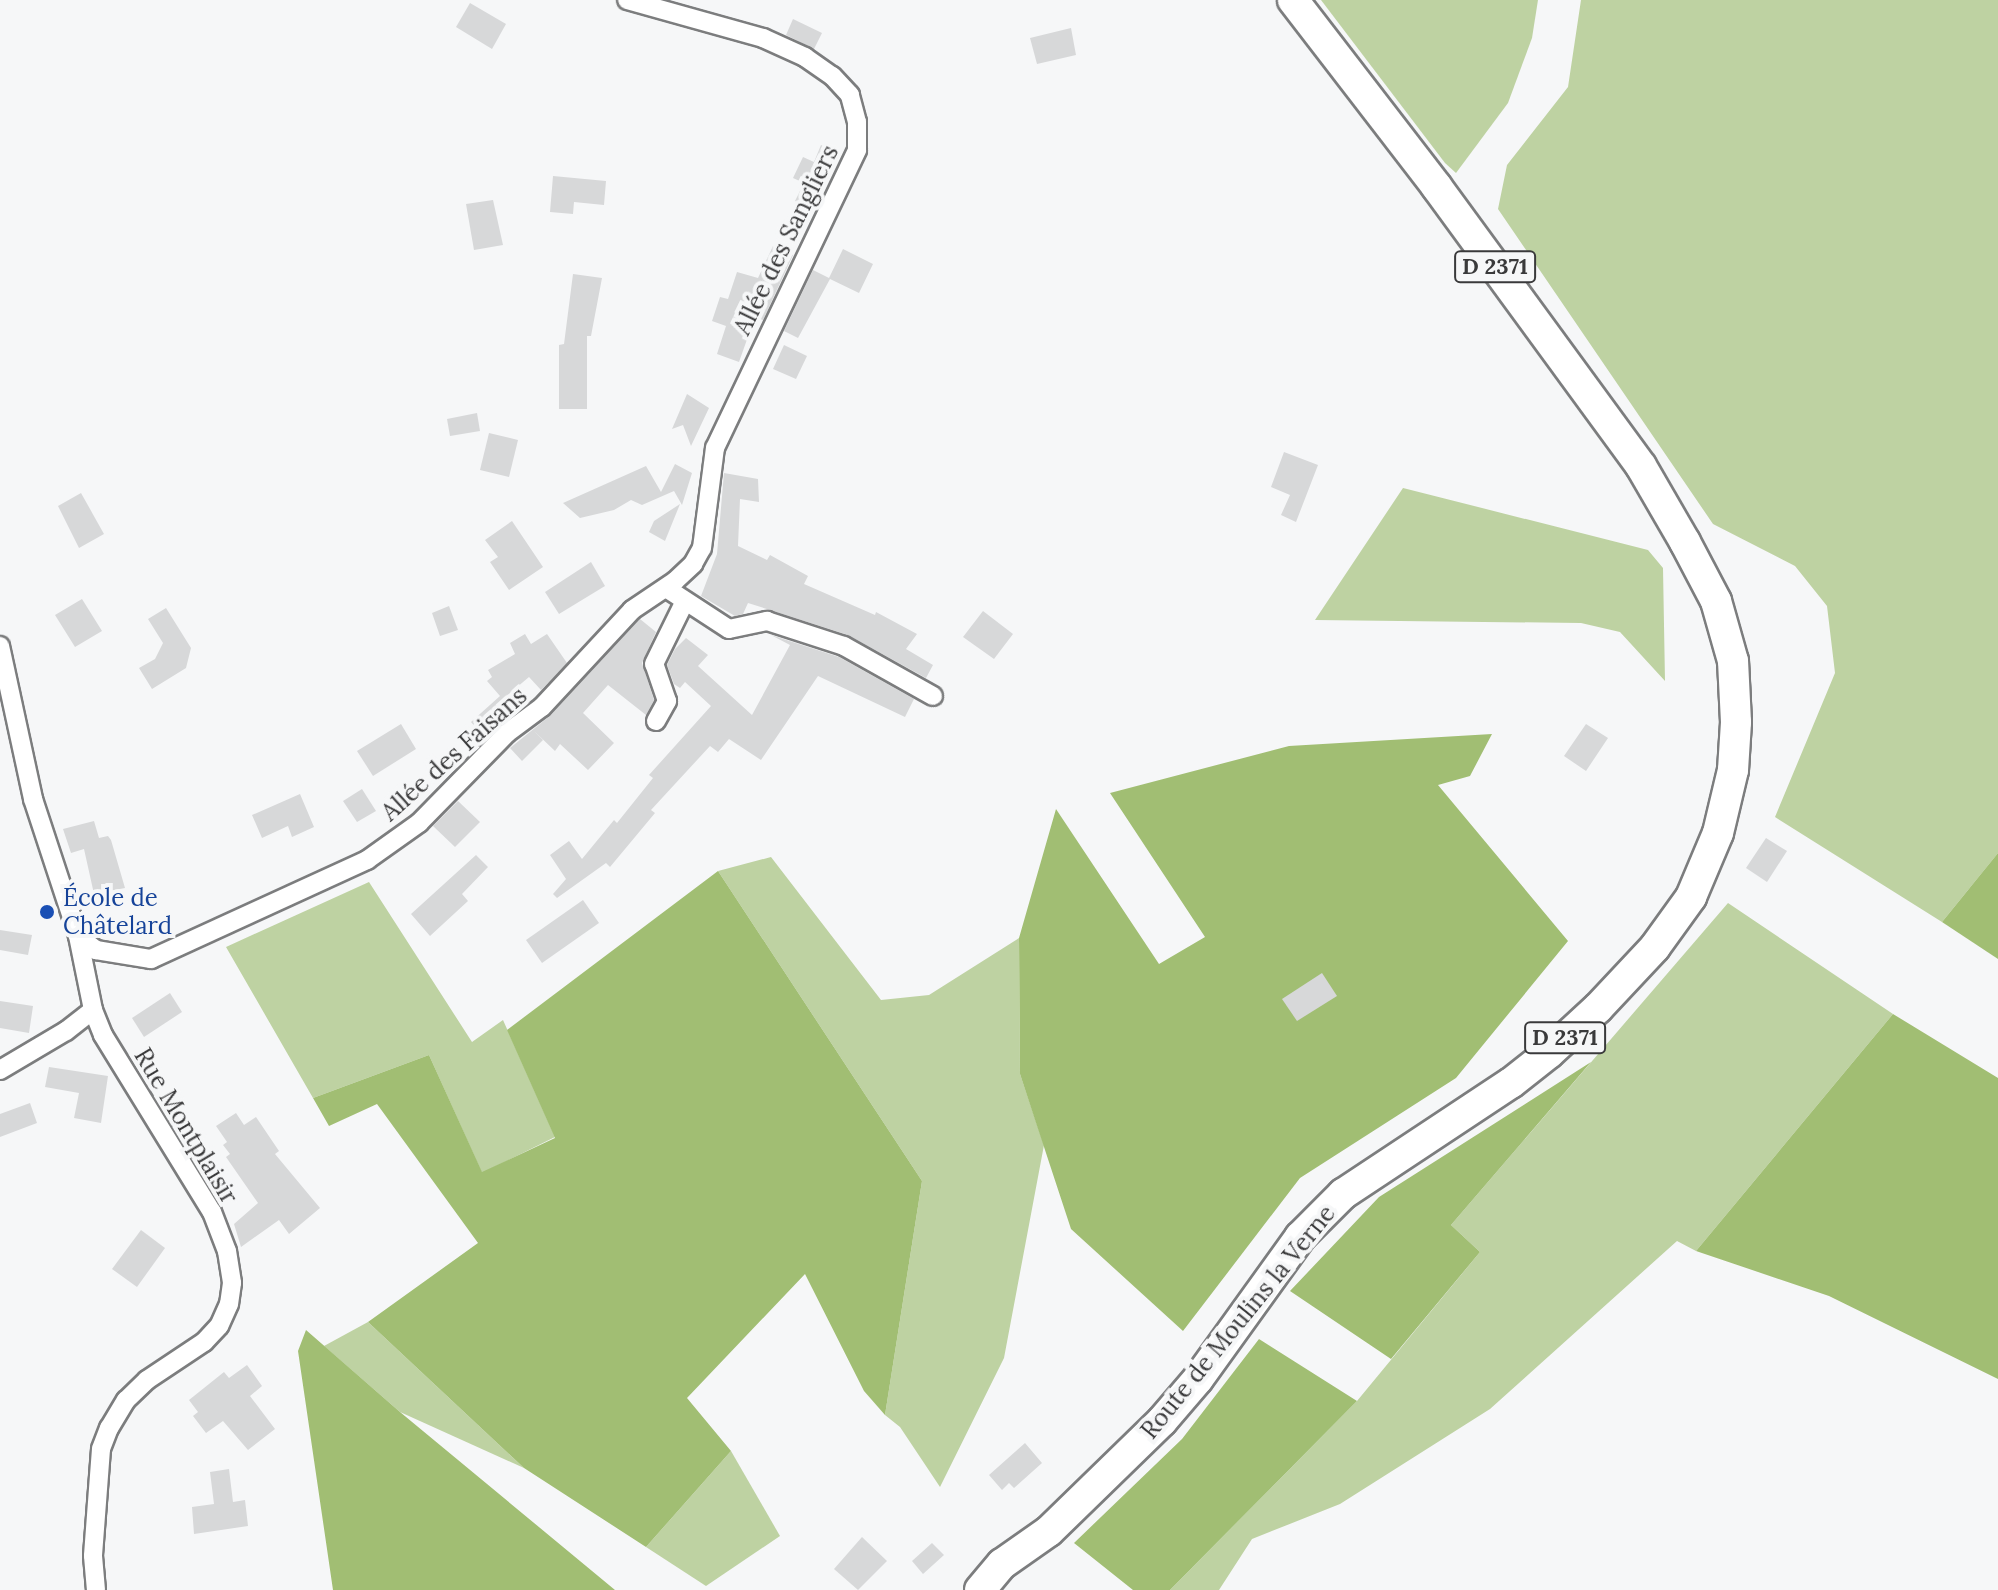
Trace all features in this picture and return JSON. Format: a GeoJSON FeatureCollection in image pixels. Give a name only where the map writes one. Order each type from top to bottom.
{"type":"FeatureCollection","features":[{"type":"Feature","properties":{"kind":"main road","name":"Route de Moulins la Verne"},"geometry":{"type":"LineString","coordinates":[[980,1590],[1002,1564],[1049,1531],[1162,1421],[1198,1379],[1300,1237],[1343,1194],[1539,1060],[1598,1008],[1655,947],[1691,897],[1718,833],[1733,770],[1736,722],[1733,661],[1716,601],[1685,542],[1641,466],[1437,187],[1293,0]]}},
{"type":"Feature","properties":{"kind":"street","name":"Allée des Sangliers"},"geometry":{"type":"LineString","coordinates":[[627,0],[763,38],[805,57],[832,76],[850,95],[857,122],[857,150],[715,448],[702,548],[693,564],[666,588],[632,610]]}},
{"type":"Feature","properties":{"kind":"street"},"geometry":{"type":"LineString","coordinates":[[666,588],[684,603],[729,629],[767,621],[844,646],[933,696]]}},
{"type":"Feature","properties":{"kind":"street"},"geometry":{"type":"LineString","coordinates":[[656,721],[667,701],[654,664],[684,603]]}},
{"type":"Feature","properties":{"kind":"street","name":"Allée des Faisans"},"geometry":{"type":"LineString","coordinates":[[78,936],[96,950],[151,959],[367,860],[419,823],[507,733],[542,707],[632,610]]}},
{"type":"Feature","properties":{"kind":"street","name":"Rue Montplaisir"},"geometry":{"type":"LineString","coordinates":[[0,646],[33,799],[78,936],[95,1015],[212,1212],[227,1251],[232,1283],[229,1304],[219,1326],[204,1342],[147,1380],[126,1400],[109,1428],[101,1449],[93,1556],[96,1590]]}},
{"type":"Feature","properties":{"kind":"street"},"geometry":{"type":"LineString","coordinates":[[0,1070],[95,1015]]}},
{"type":"Feature","properties":{"kind":"green space"},"geometry":{"type":"Polygon","coordinates":[[[1321,0],[1538,0],[1532,38],[1508,103],[1456,173],[1445,163],[1321,0]]]}},
{"type":"Feature","properties":{"kind":"green space"},"geometry":{"type":"Polygon","coordinates":[[[1581,0],[1998,0],[1998,853],[1942,922],[1775,817],[1835,673],[1827,606],[1795,566],[1713,524],[1498,209],[1507,165],[1568,87],[1581,0]]]}},
{"type":"Feature","properties":{"kind":"green space"},"geometry":{"type":"Polygon","coordinates":[[[1403,488],[1648,550],[1663,568],[1665,681],[1620,632],[1581,623],[1315,620],[1403,488]]]}},
{"type":"Feature","properties":{"kind":"green space"},"geometry":{"type":"Polygon","coordinates":[[[1492,734],[1470,776],[1438,785],[1568,941],[1456,1078],[1300,1178],[1183,1331],[1071,1229],[1020,1074],[1019,938],[1056,809],[1159,964],[1205,937],[1110,793],[1289,746],[1492,734]]]}},
{"type":"Feature","properties":{"kind":"green space"},"geometry":{"type":"Polygon","coordinates":[[[1998,853],[1998,959],[1942,922],[1998,853]]]}},
{"type":"Feature","properties":{"kind":"green space"},"geometry":{"type":"Polygon","coordinates":[[[771,857],[881,1000],[929,995],[1019,938],[1020,1074],[1044,1145],[1004,1358],[940,1487],[900,1427],[885,1415],[922,1181],[718,871],[771,857]]]}},
{"type":"Feature","properties":{"kind":"green space"},"geometry":{"type":"Polygon","coordinates":[[[718,871],[922,1181],[885,1415],[864,1391],[805,1274],[687,1398],[731,1451],[646,1547],[524,1468],[368,1322],[478,1243],[377,1104],[329,1126],[313,1098],[429,1055],[482,1172],[555,1138],[507,1030],[718,871]]]}},
{"type":"Feature","properties":{"kind":"green space"},"geometry":{"type":"Polygon","coordinates":[[[369,882],[472,1042],[503,1020],[555,1137],[482,1173],[429,1055],[313,1098],[226,947],[369,882]]]}},
{"type":"Feature","properties":{"kind":"green space"},"geometry":{"type":"Polygon","coordinates":[[[1728,903],[1893,1014],[1696,1251],[1677,1241],[1490,1409],[1340,1504],[1252,1539],[1219,1590],[1170,1590],[1357,1401],[1480,1252],[1451,1225],[1728,903]]]}},
{"type":"Feature","properties":{"kind":"green space"},"geometry":{"type":"Polygon","coordinates":[[[1893,1014],[1998,1078],[1998,1379],[1829,1296],[1696,1251],[1893,1014]]]}},
{"type":"Feature","properties":{"kind":"green space"},"geometry":{"type":"Polygon","coordinates":[[[1591,1062],[1451,1225],[1480,1252],[1391,1359],[1290,1291],[1379,1197],[1591,1062]]]}},
{"type":"Feature","properties":{"kind":"green space"},"geometry":{"type":"Polygon","coordinates":[[[368,1322],[524,1468],[400,1412],[324,1346],[368,1322]]]}},
{"type":"Feature","properties":{"kind":"green space"},"geometry":{"type":"Polygon","coordinates":[[[306,1330],[615,1590],[333,1590],[298,1351],[306,1330]]]}},
{"type":"Feature","properties":{"kind":"green space"},"geometry":{"type":"Polygon","coordinates":[[[1259,1339],[1357,1401],[1170,1590],[1133,1590],[1074,1543],[1182,1439],[1259,1339]]]}},
{"type":"Feature","properties":{"kind":"green space"},"geometry":{"type":"Polygon","coordinates":[[[731,1451],[780,1536],[706,1586],[646,1547],[731,1451]]]}},
{"type":"Feature","properties":{"kind":"building"},"geometry":{"type":"Polygon","coordinates":[[[470,3],[506,24],[492,49],[456,27],[470,3]]]}},
{"type":"Feature","properties":{"kind":"building"},"geometry":{"type":"Polygon","coordinates":[[[793,19],[822,33],[814,49],[786,35],[793,19]]]}},
{"type":"Feature","properties":{"kind":"building"},"geometry":{"type":"Polygon","coordinates":[[[1071,28],[1076,55],[1037,64],[1030,38],[1071,28]]]}},
{"type":"Feature","properties":{"kind":"building"},"geometry":{"type":"Polygon","coordinates":[[[821,145],[837,154],[812,209],[795,201],[804,183],[793,178],[803,157],[814,162],[821,145]]]}},
{"type":"Feature","properties":{"kind":"building"},"geometry":{"type":"Polygon","coordinates":[[[553,176],[606,181],[604,205],[574,202],[573,214],[550,212],[553,176]]]}},
{"type":"Feature","properties":{"kind":"building"},"geometry":{"type":"Polygon","coordinates":[[[493,200],[503,245],[474,250],[466,204],[493,200]]]}},
{"type":"Feature","properties":{"kind":"building"},"geometry":{"type":"Polygon","coordinates":[[[773,246],[793,255],[763,320],[755,317],[739,362],[717,354],[726,326],[712,321],[720,297],[728,299],[737,272],[758,278],[773,246]]]}},
{"type":"Feature","properties":{"kind":"building"},"geometry":{"type":"Polygon","coordinates":[[[843,249],[873,264],[859,293],[830,279],[798,338],[784,331],[813,270],[829,278],[843,249]]]}},
{"type":"Feature","properties":{"kind":"building"},"geometry":{"type":"Polygon","coordinates":[[[573,274],[602,278],[591,336],[587,336],[587,409],[559,409],[559,345],[564,344],[573,274]]]}},
{"type":"Feature","properties":{"kind":"building"},"geometry":{"type":"Polygon","coordinates":[[[784,345],[807,356],[796,379],[773,369],[784,345]]]}},
{"type":"Feature","properties":{"kind":"building"},"geometry":{"type":"Polygon","coordinates":[[[687,394],[709,408],[691,446],[683,425],[672,429],[687,394]]]}},
{"type":"Feature","properties":{"kind":"building"},"geometry":{"type":"Polygon","coordinates":[[[477,413],[480,431],[450,436],[447,419],[477,413]]]}},
{"type":"Feature","properties":{"kind":"building"},"geometry":{"type":"Polygon","coordinates":[[[489,433],[518,440],[509,477],[480,470],[489,433]]]}},
{"type":"Feature","properties":{"kind":"building"},"geometry":{"type":"Polygon","coordinates":[[[1284,452],[1318,465],[1296,522],[1281,515],[1290,495],[1271,487],[1284,452]]]}},
{"type":"Feature","properties":{"kind":"building"},"geometry":{"type":"Polygon","coordinates":[[[675,464],[692,473],[682,505],[674,491],[642,505],[631,500],[614,510],[580,518],[563,503],[646,466],[661,492],[675,464]]]}},
{"type":"Feature","properties":{"kind":"building"},"geometry":{"type":"Polygon","coordinates":[[[724,473],[758,479],[759,502],[740,499],[738,546],[767,560],[770,555],[808,576],[804,584],[875,615],[876,612],[917,634],[906,649],[933,665],[926,678],[848,635],[748,603],[743,614],[735,616],[701,596],[717,554],[724,473]]]}},
{"type":"Feature","properties":{"kind":"building"},"geometry":{"type":"Polygon","coordinates":[[[81,493],[104,534],[79,548],[58,506],[81,493]]]}},
{"type":"Feature","properties":{"kind":"building"},"geometry":{"type":"Polygon","coordinates":[[[680,504],[665,541],[649,532],[654,521],[680,504]]]}},
{"type":"Feature","properties":{"kind":"building"},"geometry":{"type":"Polygon","coordinates":[[[512,521],[543,567],[509,590],[490,562],[498,557],[485,540],[512,521]]]}},
{"type":"Feature","properties":{"kind":"building"},"geometry":{"type":"Polygon","coordinates":[[[591,562],[605,586],[559,614],[545,592],[591,562]]]}},
{"type":"Feature","properties":{"kind":"building"},"geometry":{"type":"Polygon","coordinates":[[[82,599],[102,631],[75,647],[55,615],[82,599]]]}},
{"type":"Feature","properties":{"kind":"building"},"geometry":{"type":"Polygon","coordinates":[[[449,606],[458,630],[440,636],[432,613],[449,606]]]}},
{"type":"Feature","properties":{"kind":"building"},"geometry":{"type":"Polygon","coordinates":[[[166,608],[191,648],[186,668],[152,689],[139,668],[155,659],[163,643],[148,619],[166,608]]]}},
{"type":"Feature","properties":{"kind":"building"},"geometry":{"type":"Polygon","coordinates":[[[983,611],[1013,634],[994,659],[963,637],[983,611]]]}},
{"type":"Feature","properties":{"kind":"building"},"geometry":{"type":"Polygon","coordinates":[[[640,619],[656,632],[642,663],[654,700],[646,715],[608,685],[583,713],[614,743],[588,770],[560,744],[555,751],[534,731],[543,740],[522,761],[510,748],[551,715],[640,619]]]}},
{"type":"Feature","properties":{"kind":"building"},"geometry":{"type":"Polygon","coordinates":[[[525,634],[531,644],[547,634],[567,663],[541,690],[529,677],[503,699],[515,712],[485,738],[471,722],[500,696],[487,681],[492,677],[488,670],[515,654],[510,643],[525,634]]]}},
{"type":"Feature","properties":{"kind":"building"},"geometry":{"type":"Polygon","coordinates":[[[771,635],[839,657],[914,699],[905,717],[818,676],[761,760],[729,739],[718,752],[710,746],[651,810],[655,813],[610,867],[606,863],[557,898],[553,894],[566,879],[550,855],[569,841],[582,859],[614,820],[617,823],[653,778],[649,775],[711,706],[685,682],[680,688],[674,684],[667,665],[675,649],[686,638],[708,655],[698,666],[752,715],[790,645],[771,635]]]}},
{"type":"Feature","properties":{"kind":"building"},"geometry":{"type":"Polygon","coordinates":[[[401,724],[416,749],[373,776],[357,751],[401,724]]]}},
{"type":"Feature","properties":{"kind":"building"},"geometry":{"type":"Polygon","coordinates":[[[1586,724],[1608,738],[1586,771],[1564,756],[1586,724]]]}},
{"type":"Feature","properties":{"kind":"building"},"geometry":{"type":"Polygon","coordinates":[[[362,789],[376,811],[357,822],[343,801],[362,789]]]}},
{"type":"Feature","properties":{"kind":"building"},"geometry":{"type":"Polygon","coordinates":[[[300,794],[314,827],[292,837],[288,826],[262,838],[252,815],[300,794]]]}},
{"type":"Feature","properties":{"kind":"building"},"geometry":{"type":"Polygon","coordinates":[[[458,801],[480,822],[455,847],[433,826],[458,801]]]}},
{"type":"Feature","properties":{"kind":"building"},"geometry":{"type":"Polygon","coordinates":[[[94,821],[99,838],[108,836],[111,840],[125,888],[94,894],[84,849],[71,853],[63,829],[94,821]]]}},
{"type":"Feature","properties":{"kind":"building"},"geometry":{"type":"Polygon","coordinates":[[[1766,838],[1787,851],[1767,882],[1746,868],[1766,838]]]}},
{"type":"Feature","properties":{"kind":"building"},"geometry":{"type":"Polygon","coordinates":[[[476,855],[488,867],[462,894],[468,901],[430,936],[411,914],[476,855]]]}},
{"type":"Feature","properties":{"kind":"building"},"geometry":{"type":"Polygon","coordinates":[[[583,900],[599,923],[542,963],[526,940],[583,900]]]}},
{"type":"Feature","properties":{"kind":"building"},"geometry":{"type":"Polygon","coordinates":[[[0,930],[32,935],[28,955],[0,950],[0,930]]]}},
{"type":"Feature","properties":{"kind":"building"},"geometry":{"type":"Polygon","coordinates":[[[1322,973],[1337,996],[1297,1021],[1282,999],[1322,973]]]}},
{"type":"Feature","properties":{"kind":"building"},"geometry":{"type":"Polygon","coordinates":[[[170,993],[182,1012],[144,1037],[132,1018],[170,993]]]}},
{"type":"Feature","properties":{"kind":"building"},"geometry":{"type":"Polygon","coordinates":[[[0,1001],[33,1006],[29,1033],[0,1028],[0,1001]]]}},
{"type":"Feature","properties":{"kind":"building"},"geometry":{"type":"Polygon","coordinates":[[[49,1067],[108,1076],[101,1123],[74,1118],[79,1093],[45,1087],[49,1067]]]}},
{"type":"Feature","properties":{"kind":"building"},"geometry":{"type":"Polygon","coordinates":[[[30,1103],[37,1123],[0,1137],[0,1114],[30,1103]]]}},
{"type":"Feature","properties":{"kind":"building"},"geometry":{"type":"Polygon","coordinates":[[[236,1113],[244,1125],[256,1117],[279,1151],[275,1154],[320,1208],[289,1234],[279,1220],[241,1247],[234,1224],[258,1203],[226,1157],[230,1154],[223,1145],[227,1142],[216,1126],[236,1113]]]}},
{"type":"Feature","properties":{"kind":"building"},"geometry":{"type":"Polygon","coordinates":[[[141,1230],[165,1248],[137,1287],[112,1269],[141,1230]]]}},
{"type":"Feature","properties":{"kind":"building"},"geometry":{"type":"Polygon","coordinates":[[[247,1365],[262,1386],[250,1396],[275,1429],[248,1450],[223,1421],[206,1433],[193,1416],[198,1412],[189,1400],[224,1372],[229,1378],[247,1365]]]}},
{"type":"Feature","properties":{"kind":"building"},"geometry":{"type":"Polygon","coordinates":[[[1025,1443],[1042,1463],[1014,1488],[1009,1483],[1002,1490],[989,1475],[1025,1443]]]}},
{"type":"Feature","properties":{"kind":"building"},"geometry":{"type":"Polygon","coordinates":[[[229,1469],[233,1502],[245,1500],[248,1526],[194,1534],[192,1507],[214,1504],[210,1472],[229,1469]]]}},
{"type":"Feature","properties":{"kind":"building"},"geometry":{"type":"Polygon","coordinates":[[[862,1537],[887,1561],[858,1590],[834,1569],[862,1537]]]}},
{"type":"Feature","properties":{"kind":"building"},"geometry":{"type":"Polygon","coordinates":[[[932,1543],[944,1555],[923,1574],[912,1561],[932,1543]]]}},
{"type":"Feature","properties":{"kind":"place","name":"École de Châtelard"},"geometry":{"type":"Point","coordinates":[47,912]}}]}
